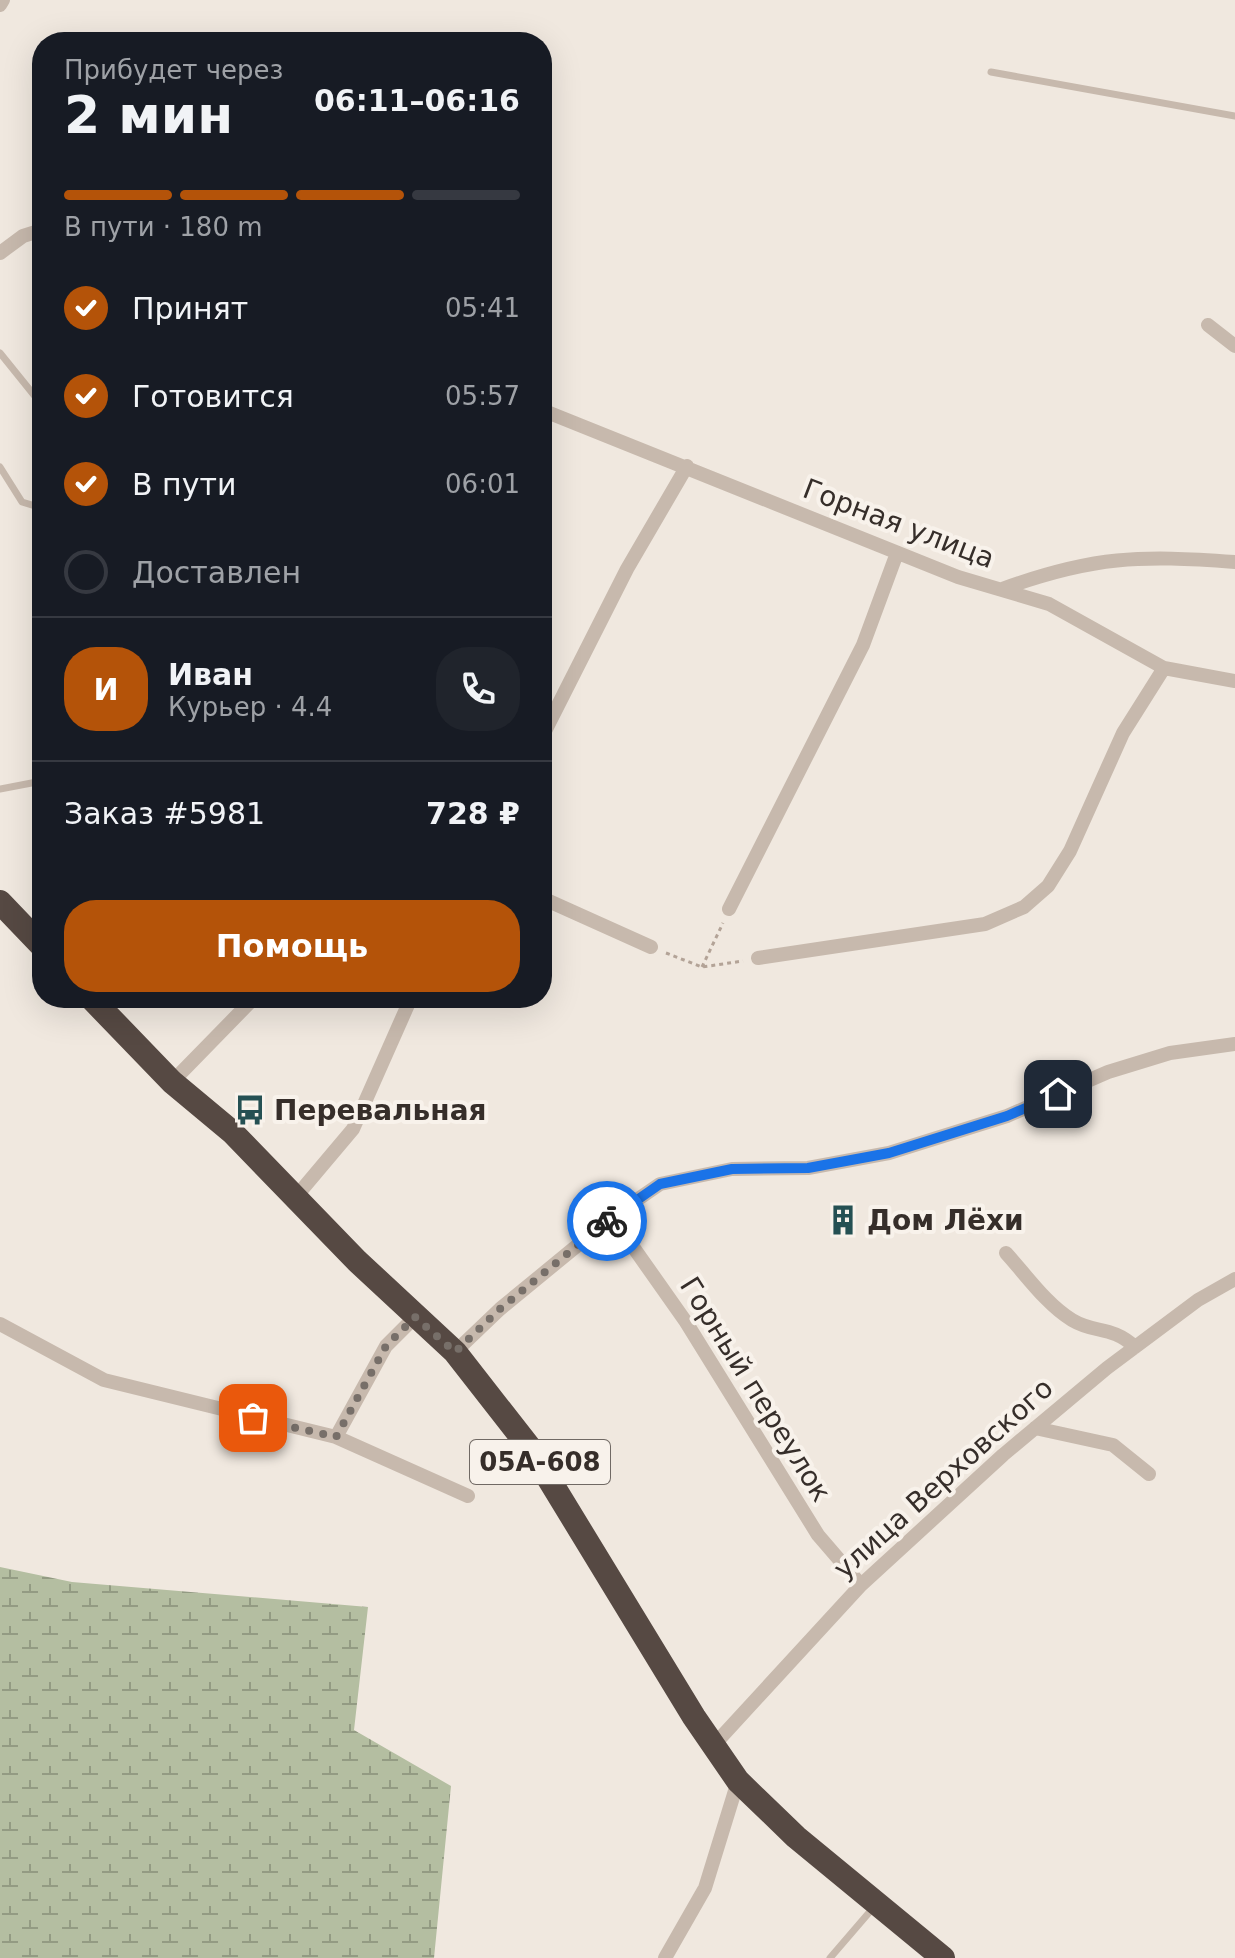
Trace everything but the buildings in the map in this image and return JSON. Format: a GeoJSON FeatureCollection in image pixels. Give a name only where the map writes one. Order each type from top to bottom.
{"type":"FeatureCollection","features":[{"type":"Feature","properties":{"kind":"highway"},"geometry":{"type":"LineString","coordinates":[[0,902],[32,936]]}},
{"type":"Feature","properties":{"kind":"highway","name":"05А-608"},"geometry":{"type":"LineString","coordinates":[[101,1008],[172,1082],[232,1132],[294,1199],[455,1352],[530,1448],[713,1746],[738,1781],[796,1837],[943,1958]]}},
{"type":"Feature","properties":{"kind":"street"},"geometry":{"type":"LineString","coordinates":[[0,253],[32,233]]}},
{"type":"Feature","properties":{"kind":"street"},"geometry":{"type":"LineString","coordinates":[[1208,325],[1235,346]]}},
{"type":"Feature","properties":{"kind":"street","name":"Горная улица"},"geometry":{"type":"LineString","coordinates":[[552,414],[897,553],[1049,604],[1164,668],[1235,681]]}},
{"type":"Feature","properties":{"kind":"street"},"geometry":{"type":"LineString","coordinates":[[552,717],[627,569],[687,466]]}},
{"type":"Feature","properties":{"kind":"street"},"geometry":{"type":"LineString","coordinates":[[729,909],[863,645],[897,553]]}},
{"type":"Feature","properties":{"kind":"street"},"geometry":{"type":"LineString","coordinates":[[1002,589],[1053,570],[1108,559],[1152,556],[1235,562]]}},
{"type":"Feature","properties":{"kind":"street"},"geometry":{"type":"LineString","coordinates":[[758,958],[985,924],[1024,907],[1048,886],[1070,851],[1123,733],[1164,668]]}},
{"type":"Feature","properties":{"kind":"street"},"geometry":{"type":"LineString","coordinates":[[552,902],[651,947]]}},
{"type":"Feature","properties":{"kind":"street"},"geometry":{"type":"LineString","coordinates":[[172,1082],[244,1008]]}},
{"type":"Feature","properties":{"kind":"street"},"geometry":{"type":"LineString","coordinates":[[294,1199],[353,1129],[407,1008]]}},
{"type":"Feature","properties":{"kind":"street"},"geometry":{"type":"LineString","coordinates":[[455,1352],[500,1309],[612,1217],[660,1184],[732,1169],[808,1168],[889,1153],[1007,1116],[1108,1072],[1170,1053],[1235,1044]]}},
{"type":"Feature","properties":{"kind":"street","name":"Горный переулок"},"geometry":{"type":"LineString","coordinates":[[612,1217],[686,1322],[818,1535],[861,1585]]}},
{"type":"Feature","properties":{"kind":"street"},"geometry":{"type":"LineString","coordinates":[[1006,1253],[1062,1313],[1076,1323],[1120,1333],[1135,1347]]}},
{"type":"Feature","properties":{"kind":"street","name":"улица Верховского"},"geometry":{"type":"LineString","coordinates":[[713,1746],[861,1585],[1035,1428],[1198,1300],[1235,1279]]}},
{"type":"Feature","properties":{"kind":"street"},"geometry":{"type":"LineString","coordinates":[[336,1437],[386,1346],[415,1317]]}},
{"type":"Feature","properties":{"kind":"street"},"geometry":{"type":"LineString","coordinates":[[0,1324],[104,1380],[336,1437],[468,1496]]}},
{"type":"Feature","properties":{"kind":"street"},"geometry":{"type":"LineString","coordinates":[[1035,1428],[1113,1445],[1149,1474]]}},
{"type":"Feature","properties":{"kind":"street"},"geometry":{"type":"LineString","coordinates":[[665,1958],[705,1888],[738,1781]]}},
{"type":"Feature","properties":{"kind":"lane"},"geometry":{"type":"LineString","coordinates":[[991,72],[1235,116]]}},
{"type":"Feature","properties":{"kind":"lane"},"geometry":{"type":"LineString","coordinates":[[0,353],[32,393]]}},
{"type":"Feature","properties":{"kind":"lane"},"geometry":{"type":"LineString","coordinates":[[0,467],[22,502],[32,505]]}},
{"type":"Feature","properties":{"kind":"lane"},"geometry":{"type":"LineString","coordinates":[[0,789],[32,783]]}},
{"type":"Feature","properties":{"kind":"lane"},"geometry":{"type":"LineString","coordinates":[[830,1958],[876,1903]]}},
{"type":"Feature","properties":{"kind":"path"},"geometry":{"type":"LineString","coordinates":[[702,967],[729,909]]}},
{"type":"Feature","properties":{"kind":"path"},"geometry":{"type":"LineString","coordinates":[[651,947],[702,967],[758,958]]}},
{"type":"Feature","properties":{"kind":"green space"},"geometry":{"type":"Polygon","coordinates":[[[0,1567],[72,1582],[368,1607],[354,1730],[451,1786],[434,1958],[0,1958],[0,1567]]]}},
{"type":"Feature","properties":{"kind":"way so far"},"geometry":{"type":"LineString","coordinates":[[253,1418],[336,1437],[386,1346],[415,1317],[455,1352],[500,1309],[607,1221]]}},
{"type":"Feature","properties":{"kind":"place","name":"Перевальная"},"geometry":{"type":"Point","coordinates":[250,1110]}},
{"type":"Feature","properties":{"kind":"place","name":"Дом Лёхи"},"geometry":{"type":"Point","coordinates":[843,1220]}},
{"type":"Feature","properties":{"kind":"route"},"geometry":{"type":"LineString","coordinates":[[607,1221],[660,1184],[732,1169],[808,1168],[889,1153],[1007,1116],[1058,1094]]}}]}
